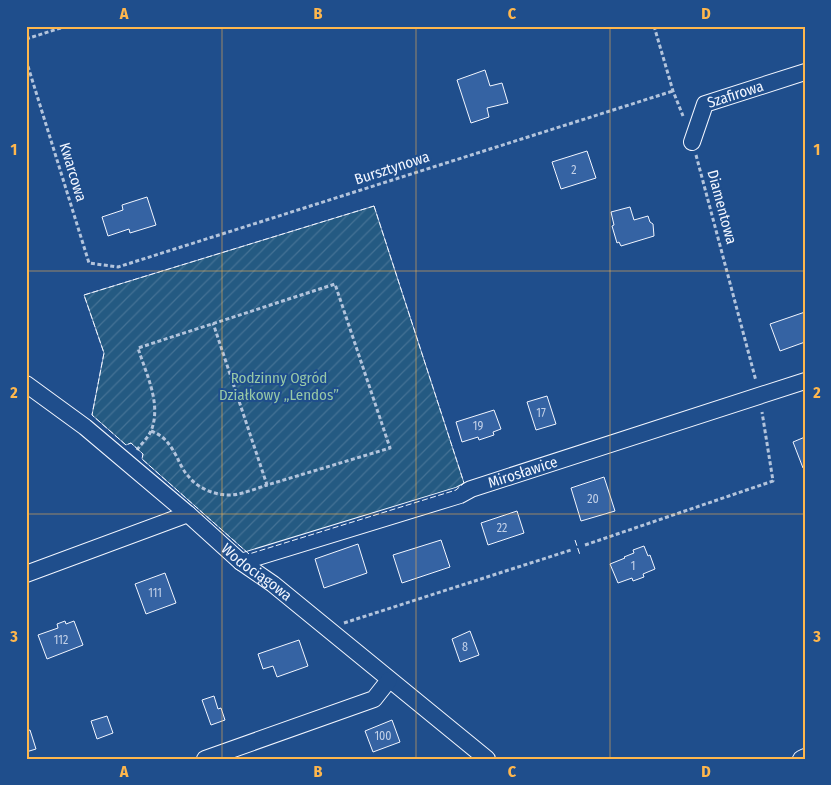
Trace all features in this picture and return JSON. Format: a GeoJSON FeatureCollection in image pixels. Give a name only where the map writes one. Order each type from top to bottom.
{"type":"FeatureCollection","features":[{"type":"Feature","properties":{"kind":"street","name":"Szafirowa"},"geometry":{"type":"LineString","coordinates":[[692,142],[705,104],[805,72]]}},
{"type":"Feature","properties":{"kind":"street","name":"Mirosławice"},"geometry":{"type":"LineString","coordinates":[[241,562],[460,495],[471,489],[805,381]]}},
{"type":"Feature","properties":{"kind":"street","name":"Wodociągowa"},"geometry":{"type":"LineString","coordinates":[[26,384],[85,427],[188,514],[241,562],[273,584],[487,759]]}},
{"type":"Feature","properties":{"kind":"street"},"geometry":{"type":"LineString","coordinates":[[26,574],[188,514]]}},
{"type":"Feature","properties":{"kind":"street"},"geometry":{"type":"LineString","coordinates":[[205,759],[374,699],[389,680]]}},
{"type":"Feature","properties":{"kind":"path"},"geometry":{"type":"LineString","coordinates":[[26,38],[67,26]]}},
{"type":"Feature","properties":{"kind":"path","name":"Diamentowa"},"geometry":{"type":"LineString","coordinates":[[585,545],[774,482],[760,396],[692,142],[673,91],[654,26]]}},
{"type":"Feature","properties":{"kind":"path","name":"Kwarcowa"},"geometry":{"type":"LineString","coordinates":[[26,60],[89,263],[118,267]]}},
{"type":"Feature","properties":{"kind":"path","name":"Bursztynowa"},"geometry":{"type":"LineString","coordinates":[[118,267],[673,91]]}},
{"type":"Feature","properties":{"kind":"path"},"geometry":{"type":"LineString","coordinates":[[126,461],[151,431],[155,416],[153,396],[138,348],[335,284],[390,448],[230,495],[215,493],[199,486],[189,477],[168,442],[159,434],[151,431]]}},
{"type":"Feature","properties":{"kind":"path"},"geometry":{"type":"LineString","coordinates":[[213,323],[267,485]]}},
{"type":"Feature","properties":{"kind":"path"},"geometry":{"type":"LineString","coordinates":[[327,628],[571,550]]}},
{"type":"Feature","properties":{"kind":"green space","name":"Rodzinny Ogród Działkowy „Lendos”"},"geometry":{"type":"Polygon","coordinates":[[[374,206],[464,483],[456,490],[249,554],[142,459],[143,454],[131,443],[126,445],[92,415],[104,353],[84,295],[374,206]]]}},
{"type":"Feature","properties":{"kind":"building"},"geometry":{"type":"Polygon","coordinates":[[[485,70],[490,86],[502,83],[508,103],[487,108],[489,117],[471,123],[457,80],[485,70]]]}},
{"type":"Feature","properties":{"kind":"building"},"geometry":{"type":"Polygon","coordinates":[[[587,151],[596,178],[561,189],[552,162],[587,151]]]}},
{"type":"Feature","properties":{"kind":"building"},"geometry":{"type":"Polygon","coordinates":[[[147,197],[156,225],[130,233],[129,229],[108,236],[102,217],[123,210],[122,205],[147,197]]]}},
{"type":"Feature","properties":{"kind":"building"},"geometry":{"type":"Polygon","coordinates":[[[630,207],[634,220],[648,216],[653,224],[654,236],[621,246],[619,242],[617,243],[612,226],[614,225],[611,212],[630,207]]]}},
{"type":"Feature","properties":{"kind":"building"},"geometry":{"type":"Polygon","coordinates":[[[805,312],[805,342],[780,351],[770,324],[805,312]]]}},
{"type":"Feature","properties":{"kind":"building"},"geometry":{"type":"Polygon","coordinates":[[[547,396],[556,424],[536,430],[527,402],[547,396]]]}},
{"type":"Feature","properties":{"kind":"building"},"geometry":{"type":"Polygon","coordinates":[[[494,410],[501,429],[493,432],[494,435],[479,440],[478,437],[462,442],[456,422],[494,410]]]}},
{"type":"Feature","properties":{"kind":"building"},"geometry":{"type":"Polygon","coordinates":[[[805,437],[805,467],[803,468],[793,442],[805,437]]]}},
{"type":"Feature","properties":{"kind":"building"},"geometry":{"type":"Polygon","coordinates":[[[604,477],[615,511],[581,521],[571,488],[604,477]]]}},
{"type":"Feature","properties":{"kind":"building"},"geometry":{"type":"Polygon","coordinates":[[[517,511],[524,533],[488,545],[481,523],[517,511]]]}},
{"type":"Feature","properties":{"kind":"building"},"geometry":{"type":"Polygon","coordinates":[[[441,540],[450,567],[402,583],[393,555],[441,540]]]}},
{"type":"Feature","properties":{"kind":"building"},"geometry":{"type":"Polygon","coordinates":[[[358,544],[367,573],[324,588],[315,559],[358,544]]]}},
{"type":"Feature","properties":{"kind":"building"},"geometry":{"type":"Polygon","coordinates":[[[644,546],[648,556],[650,555],[655,569],[643,574],[644,577],[633,581],[632,578],[618,583],[610,564],[625,558],[634,553],[633,550],[644,546]]]}},
{"type":"Feature","properties":{"kind":"building"},"geometry":{"type":"Polygon","coordinates":[[[165,573],[176,603],[146,614],[135,584],[165,573]]]}},
{"type":"Feature","properties":{"kind":"building"},"geometry":{"type":"Polygon","coordinates":[[[65,621],[66,624],[74,621],[83,645],[47,659],[38,635],[58,628],[57,624],[65,621]]]}},
{"type":"Feature","properties":{"kind":"building"},"geometry":{"type":"Polygon","coordinates":[[[470,631],[479,655],[460,662],[452,639],[470,631]]]}},
{"type":"Feature","properties":{"kind":"building"},"geometry":{"type":"Polygon","coordinates":[[[299,640],[308,666],[277,677],[273,666],[263,669],[258,654],[299,640]]]}},
{"type":"Feature","properties":{"kind":"building"},"geometry":{"type":"Polygon","coordinates":[[[214,696],[218,709],[221,708],[225,720],[211,725],[202,700],[214,696]]]}},
{"type":"Feature","properties":{"kind":"building"},"geometry":{"type":"Polygon","coordinates":[[[107,716],[113,733],[97,739],[91,721],[107,716]]]}},
{"type":"Feature","properties":{"kind":"building"},"geometry":{"type":"Polygon","coordinates":[[[392,720],[400,742],[373,752],[365,731],[392,720]]]}},
{"type":"Feature","properties":{"kind":"building"},"geometry":{"type":"Polygon","coordinates":[[[30,730],[36,749],[26,752],[26,731],[30,730]]]}},
{"type":"Feature","properties":{"kind":"fence"},"geometry":{"type":"LineString","coordinates":[[374,206],[464,483],[456,490],[249,554],[142,459],[143,454],[131,443],[126,445],[92,415],[104,353],[84,295],[374,206]]}},
{"type":"Feature","properties":{"kind":"fence"},"geometry":{"type":"LineString","coordinates":[[575,540],[580,555]]}}]}
